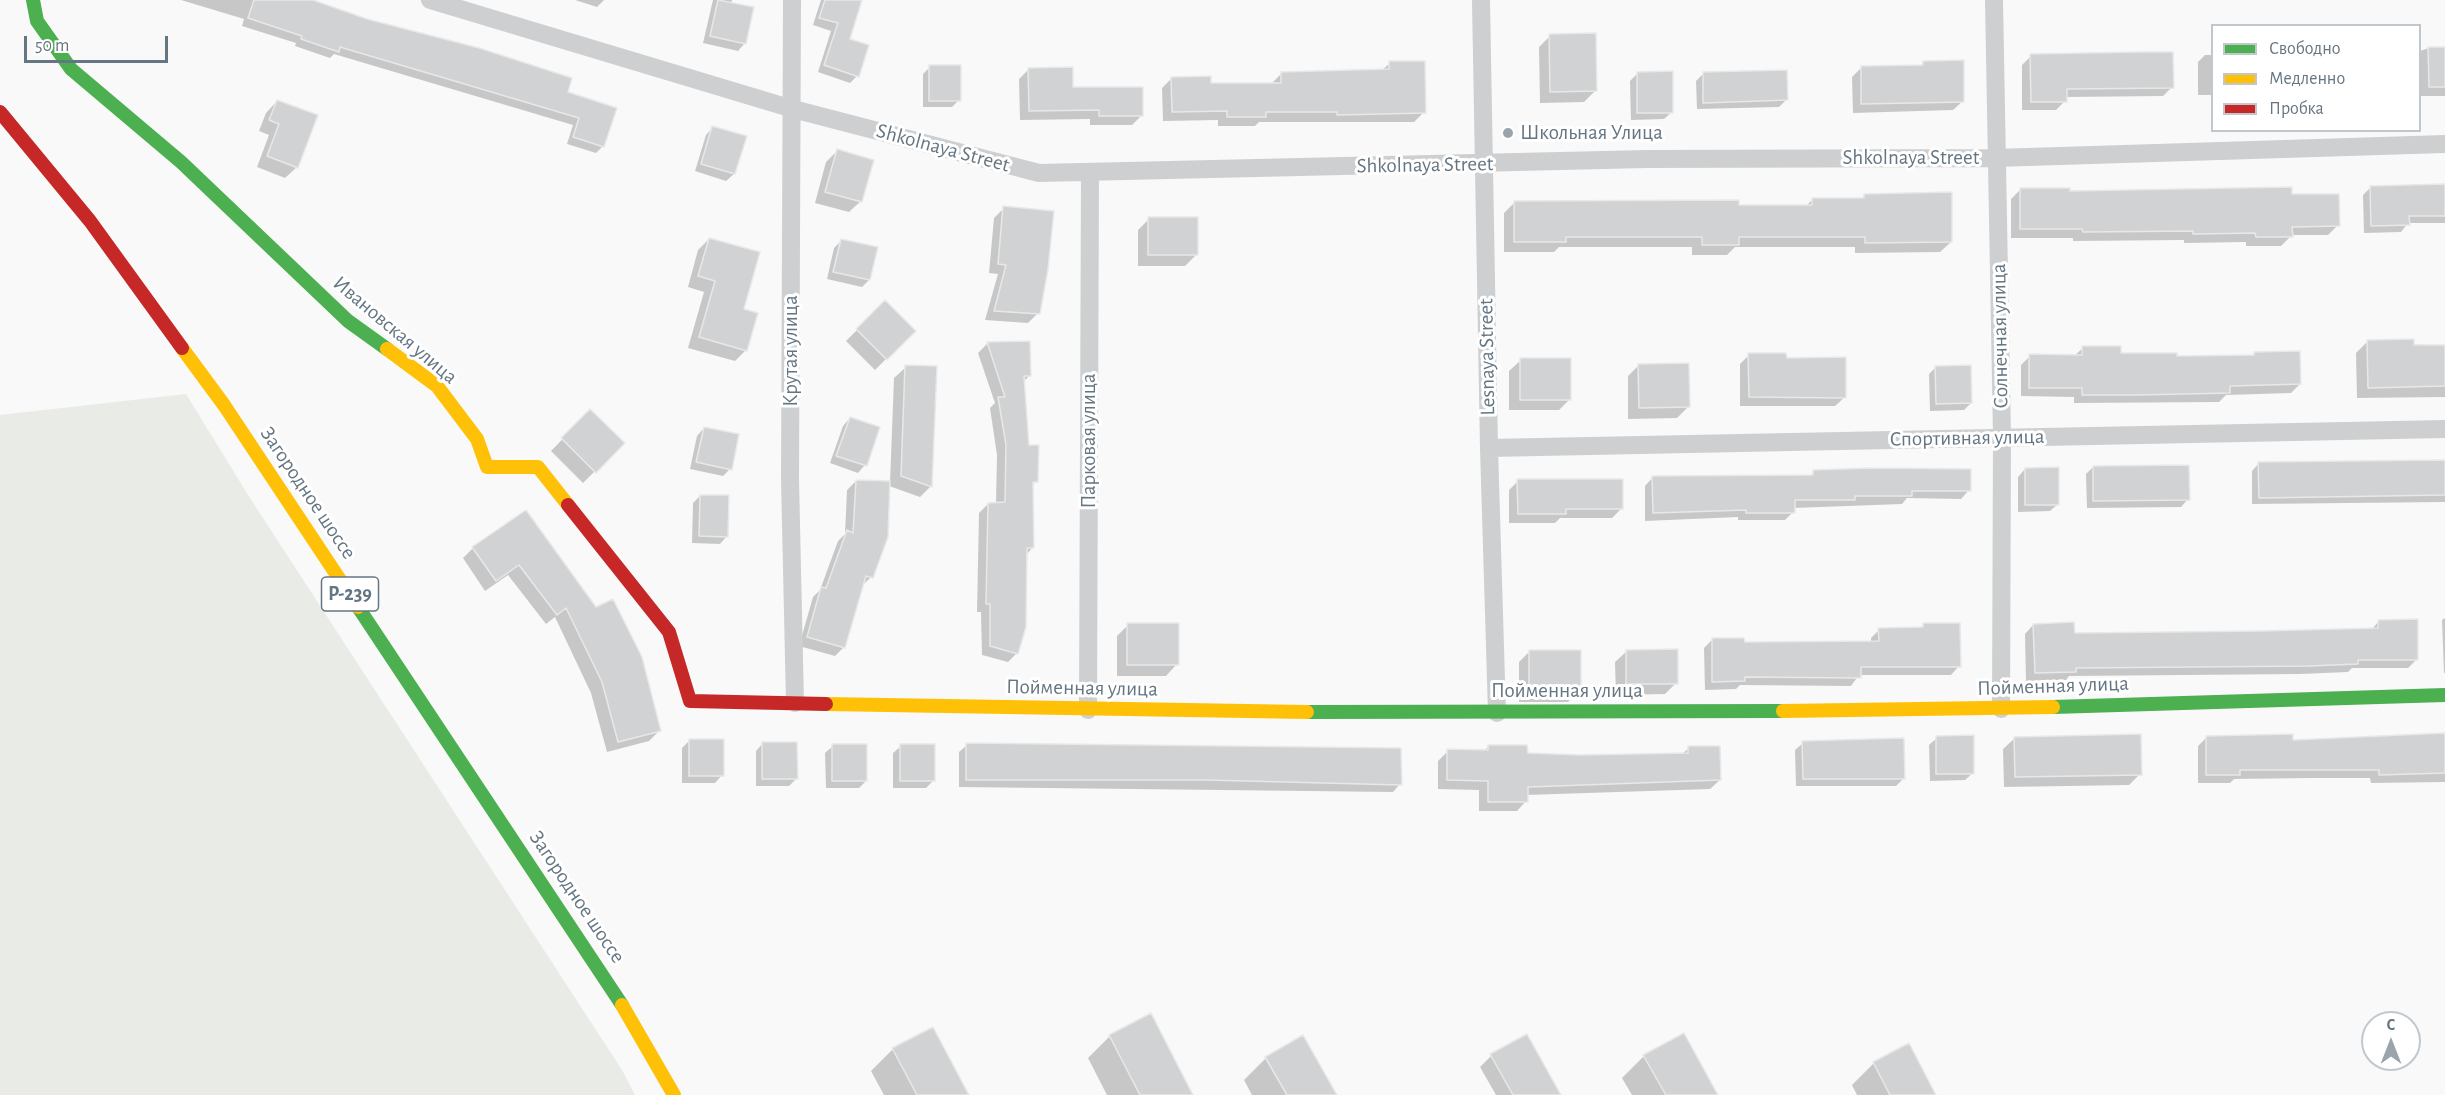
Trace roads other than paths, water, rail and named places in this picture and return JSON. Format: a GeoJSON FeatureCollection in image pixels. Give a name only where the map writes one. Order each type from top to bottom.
{"type":"FeatureCollection","features":[{"type":"Feature","properties":{"kind":"main road","name":"Ивановская улица"},"geometry":{"type":"LineString","coordinates":[[33,0],[37,21],[71,69],[181,162],[348,321],[437,386],[477,439],[487,466],[538,466],[669,632],[690,701]]}},
{"type":"Feature","properties":{"kind":"main road","name":"Загородное шоссе"},"geometry":{"type":"LineString","coordinates":[[0,112],[90,221],[224,405],[614,991],[674,1095]]}},
{"type":"Feature","properties":{"kind":"main road","name":"Пойменная улица"},"geometry":{"type":"LineString","coordinates":[[690,701],[1088,710],[1497,713],[2001,709],[2445,695]]}},
{"type":"Feature","properties":{"kind":"street","name":"Shkolnaya Street"},"geometry":{"type":"LineString","coordinates":[[430,0],[793,109],[1039,173],[1647,159],[1995,158],[2445,144]]}},
{"type":"Feature","properties":{"kind":"street","name":"Крутая улица"},"geometry":{"type":"LineString","coordinates":[[792,0],[790,479],[795,703]]}},
{"type":"Feature","properties":{"kind":"street","name":"Lesnaya Street"},"geometry":{"type":"LineString","coordinates":[[1481,0],[1489,448],[1497,713]]}},
{"type":"Feature","properties":{"kind":"street","name":"Солнечная улица"},"geometry":{"type":"LineString","coordinates":[[1994,0],[1995,158],[2002,437],[2001,709]]}},
{"type":"Feature","properties":{"kind":"street","name":"Парковая улица"},"geometry":{"type":"LineString","coordinates":[[1088,710],[1090,172]]}},
{"type":"Feature","properties":{"kind":"street","name":"Спортивная улица"},"geometry":{"type":"LineString","coordinates":[[1489,448],[2445,429]]}},
{"type":"Feature","properties":{"kind":"place","name":"Школьная Улица"},"geometry":{"type":"Point","coordinates":[1508,133]}}]}
